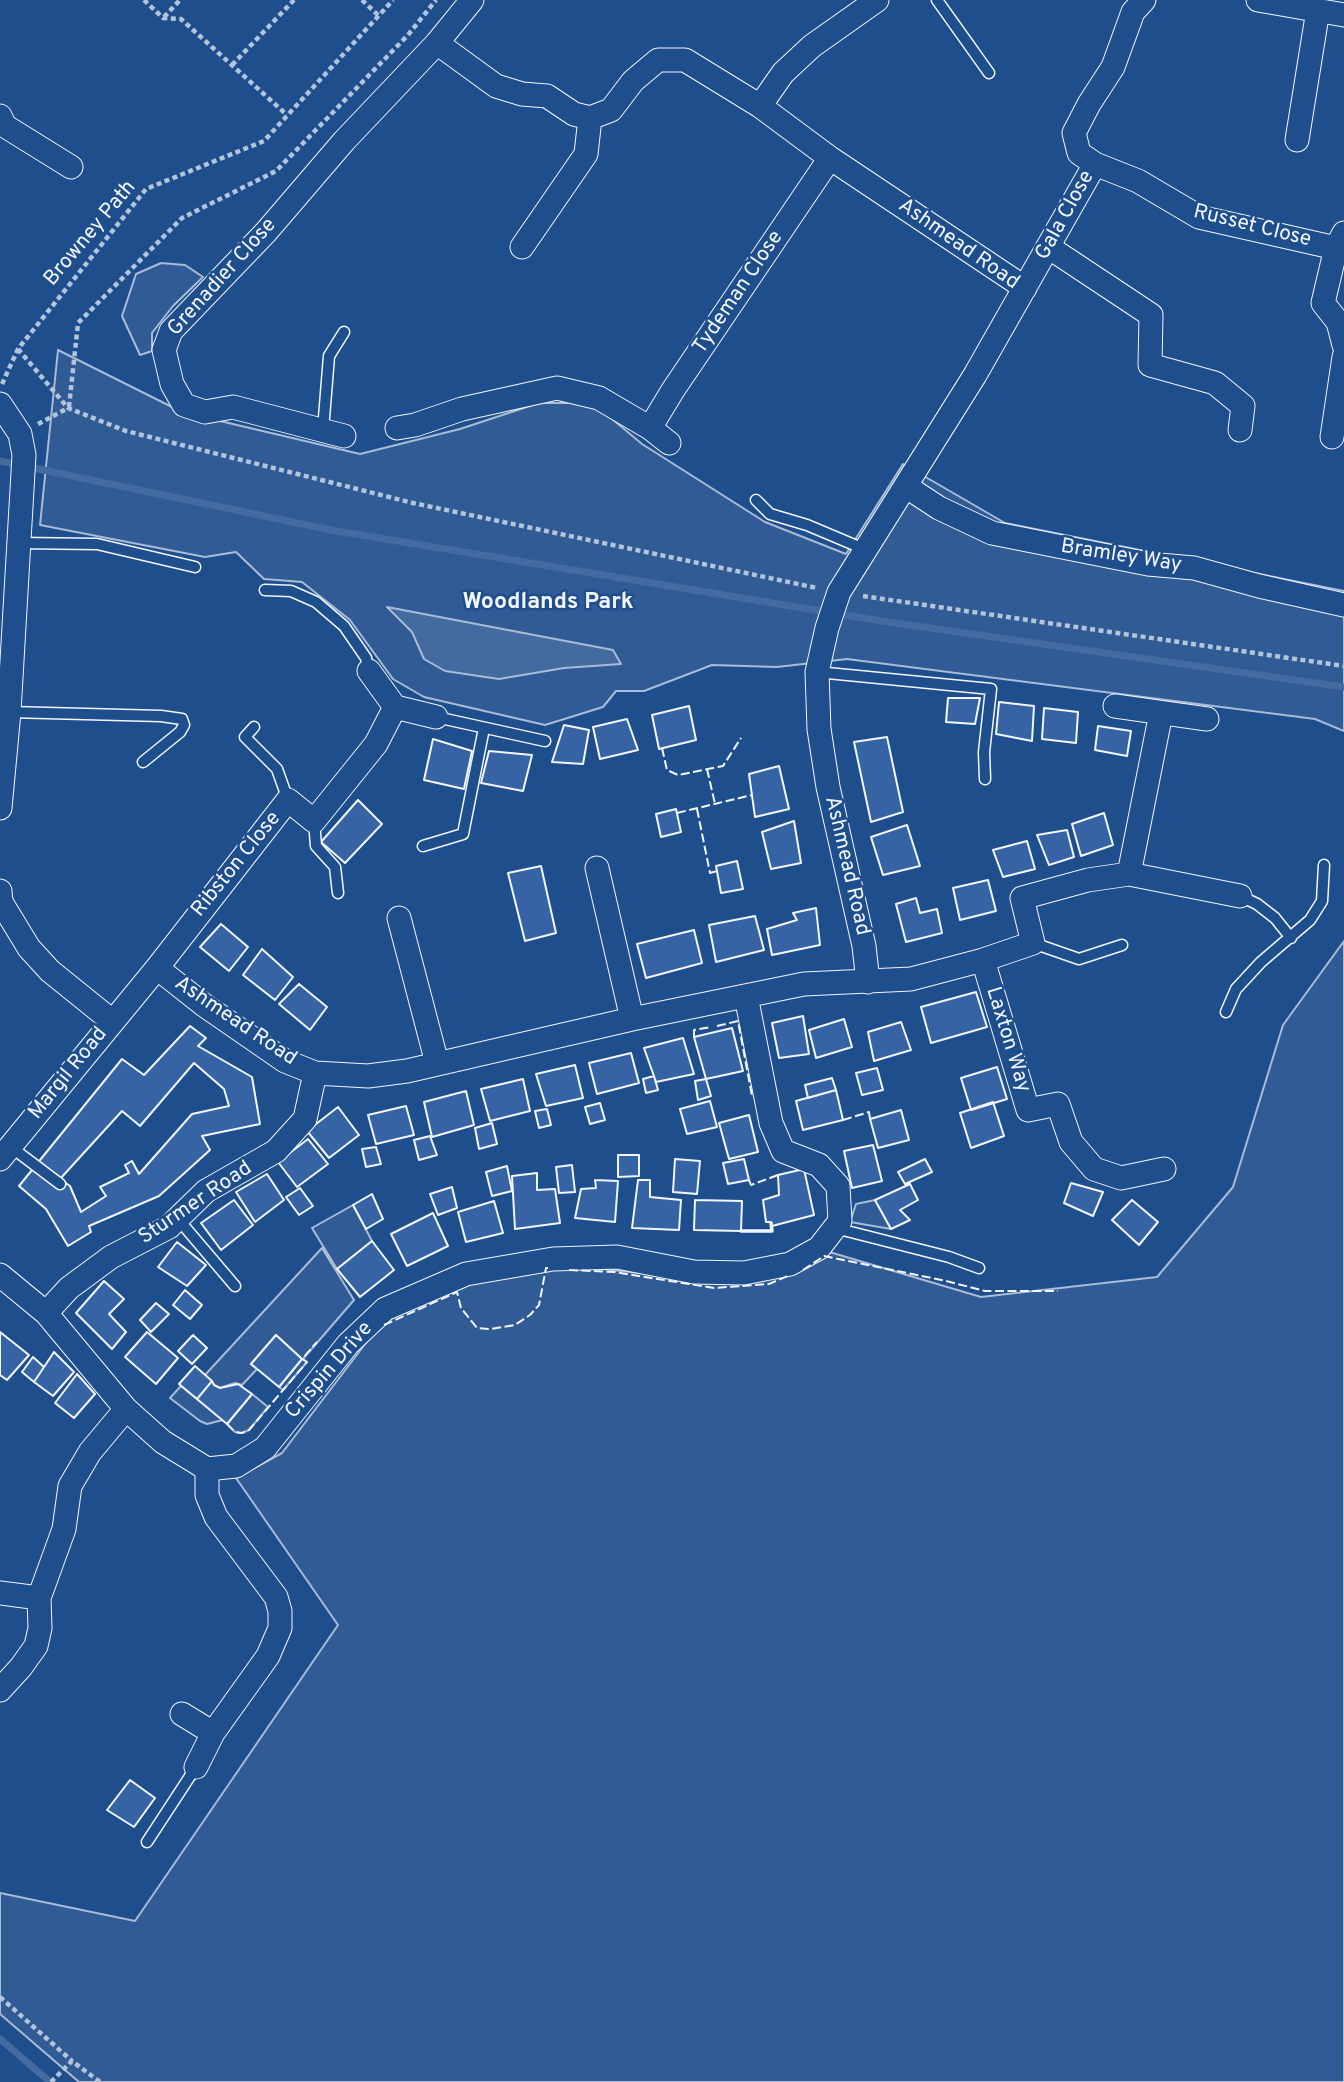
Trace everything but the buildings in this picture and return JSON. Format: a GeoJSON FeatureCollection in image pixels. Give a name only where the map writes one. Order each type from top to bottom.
{"type":"FeatureCollection","features":[{"type":"Feature","properties":{"kind":"street","name":"Grenadier Close"},"geometry":{"type":"LineString","coordinates":[[333,433],[233,407],[205,412],[184,405],[172,384],[164,350],[171,331],[266,232],[344,141],[437,43],[471,0]]}},
{"type":"Feature","properties":{"kind":"street"},"geometry":{"type":"LineString","coordinates":[[437,43],[496,86],[522,94],[547,96],[574,114],[590,118],[611,110],[633,81],[658,60],[685,60],[760,106],[783,73],[812,46],[877,0]]}},
{"type":"Feature","properties":{"kind":"street","name":"Gala Close"},"geometry":{"type":"LineString","coordinates":[[1025,288],[1095,164],[1079,153],[1074,133],[1113,67],[1133,12],[1144,0]]}},
{"type":"Feature","properties":{"kind":"street"},"geometry":{"type":"LineString","coordinates":[[1258,0],[1344,15]]}},
{"type":"Feature","properties":{"kind":"street"},"geometry":{"type":"LineString","coordinates":[[1297,140],[1318,10]]}},
{"type":"Feature","properties":{"kind":"street","name":"Ashmead Road"},"geometry":{"type":"LineString","coordinates":[[112,1021],[157,968],[204,1005],[275,1054],[315,1073],[368,1076],[407,1071],[632,1019],[804,984],[868,982],[864,946],[824,764],[819,729],[817,672],[837,597],[1025,288],[830,158],[760,106]]}},
{"type":"Feature","properties":{"kind":"street"},"geometry":{"type":"LineString","coordinates":[[0,116],[5,126],[71,167]]}},
{"type":"Feature","properties":{"kind":"street"},"geometry":{"type":"LineString","coordinates":[[522,247],[586,154],[590,118]]}},
{"type":"Feature","properties":{"kind":"street","name":"Tydeman Close"},"geometry":{"type":"LineString","coordinates":[[650,428],[830,158]]}},
{"type":"Feature","properties":{"kind":"street","name":"Russet Close"},"geometry":{"type":"LineString","coordinates":[[1095,164],[1138,181],[1199,217],[1340,240],[1324,303],[1338,323],[1344,345]]}},
{"type":"Feature","properties":{"kind":"street"},"geometry":{"type":"LineString","coordinates":[[1049,248],[1152,315],[1150,365],[1215,383],[1243,406],[1240,430]]}},
{"type":"Feature","properties":{"kind":"street"},"geometry":{"type":"LineString","coordinates":[[1332,437],[1340,415],[1344,357]]}},
{"type":"Feature","properties":{"kind":"street"},"geometry":{"type":"LineString","coordinates":[[397,428],[415,425],[462,409],[557,388],[599,398],[650,428],[669,443]]}},
{"type":"Feature","properties":{"kind":"street"},"geometry":{"type":"LineString","coordinates":[[0,404],[22,444],[19,543],[6,675],[9,712],[0,808]]}},
{"type":"Feature","properties":{"kind":"street","name":"Bramley Way"},"geometry":{"type":"LineString","coordinates":[[906,487],[940,508],[992,533],[1147,564],[1194,568],[1344,606]]}},
{"type":"Feature","properties":{"kind":"street"},"geometry":{"type":"LineString","coordinates":[[369,671],[395,707],[436,718]]}},
{"type":"Feature","properties":{"kind":"street"},"geometry":{"type":"LineString","coordinates":[[1115,706],[1207,719]]}},
{"type":"Feature","properties":{"kind":"street","name":"Ribston Close"},"geometry":{"type":"LineString","coordinates":[[157,968],[288,800],[314,821],[376,744],[395,707]]}},
{"type":"Feature","properties":{"kind":"street"},"geometry":{"type":"LineString","coordinates":[[1129,874],[1161,713]]}},
{"type":"Feature","properties":{"kind":"street"},"geometry":{"type":"LineString","coordinates":[[597,868],[632,1019]]}},
{"type":"Feature","properties":{"kind":"street"},"geometry":{"type":"LineString","coordinates":[[1033,943],[1022,898],[1088,880],[1129,874],[1240,896]]}},
{"type":"Feature","properties":{"kind":"street"},"geometry":{"type":"LineString","coordinates":[[0,898],[29,948],[50,971],[112,1021]]}},
{"type":"Feature","properties":{"kind":"street"},"geometry":{"type":"LineString","coordinates":[[399,918],[437,1063]]}},
{"type":"Feature","properties":{"kind":"street","name":"Laxton Way"},"geometry":{"type":"LineString","coordinates":[[868,982],[911,979],[983,960],[1033,943]]}},
{"type":"Feature","properties":{"kind":"street","name":"Laxton Way"},"geometry":{"type":"LineString","coordinates":[[983,960],[1028,1110],[1058,1104],[1071,1142],[1094,1169],[1121,1178],[1164,1169]]}},
{"type":"Feature","properties":{"kind":"street"},"geometry":{"type":"LineString","coordinates":[[746,996],[771,1124],[783,1151],[819,1165],[838,1186],[840,1221],[835,1228]]}},
{"type":"Feature","properties":{"kind":"street","name":"Margil Road"},"geometry":{"type":"LineString","coordinates":[[5,1153],[112,1021]]}},
{"type":"Feature","properties":{"kind":"street","name":"Sturmer Road"},"geometry":{"type":"LineString","coordinates":[[46,1313],[69,1288],[111,1258],[169,1227],[206,1191],[276,1151],[305,1119],[315,1073]]}},
{"type":"Feature","properties":{"kind":"street","name":"Crispin Drive"},"geometry":{"type":"LineString","coordinates":[[207,1469],[236,1466],[265,1448],[348,1343],[385,1309],[466,1274],[552,1259],[617,1257],[694,1272],[744,1273],[790,1264],[819,1248],[835,1228]]}},
{"type":"Feature","properties":{"kind":"street"},"geometry":{"type":"LineString","coordinates":[[0,1275],[46,1313],[126,1409],[163,1442],[207,1469],[207,1495],[216,1517],[276,1597],[280,1611],[280,1628],[268,1656],[213,1733],[196,1767]]}},
{"type":"Feature","properties":{"kind":"street"},"geometry":{"type":"LineString","coordinates":[[0,1690],[22,1667],[36,1646],[40,1628],[38,1598],[64,1529],[70,1486],[90,1452],[126,1409]]}},
{"type":"Feature","properties":{"kind":"street"},"geometry":{"type":"LineString","coordinates":[[0,1593],[38,1598]]}},
{"type":"Feature","properties":{"kind":"street"},"geometry":{"type":"LineString","coordinates":[[182,1714],[213,1733]]}},
{"type":"Feature","properties":{"kind":"lane"},"geometry":{"type":"LineString","coordinates":[[937,0],[989,73]]}},
{"type":"Feature","properties":{"kind":"lane"},"geometry":{"type":"LineString","coordinates":[[333,433],[329,356],[344,332]]}},
{"type":"Feature","properties":{"kind":"lane"},"geometry":{"type":"LineString","coordinates":[[756,500],[770,514],[807,525],[864,549]]}},
{"type":"Feature","properties":{"kind":"lane"},"geometry":{"type":"LineString","coordinates":[[19,543],[97,544],[195,566]]}},
{"type":"Feature","properties":{"kind":"lane"},"geometry":{"type":"LineString","coordinates":[[265,590],[291,591],[316,602],[344,626],[366,658],[369,671]]}},
{"type":"Feature","properties":{"kind":"lane"},"geometry":{"type":"LineString","coordinates":[[817,672],[991,689],[984,752],[985,779]]}},
{"type":"Feature","properties":{"kind":"lane"},"geometry":{"type":"LineString","coordinates":[[9,712],[161,716],[182,719],[184,725],[180,732],[143,762]]}},
{"type":"Feature","properties":{"kind":"lane"},"geometry":{"type":"LineString","coordinates":[[436,718],[545,741]]}},
{"type":"Feature","properties":{"kind":"lane"},"geometry":{"type":"LineString","coordinates":[[254,727],[245,737],[277,769],[288,800]]}},
{"type":"Feature","properties":{"kind":"lane"},"geometry":{"type":"LineString","coordinates":[[424,846],[463,834],[484,727]]}},
{"type":"Feature","properties":{"kind":"lane"},"geometry":{"type":"LineString","coordinates":[[314,821],[316,846],[335,867],[338,893]]}},
{"type":"Feature","properties":{"kind":"lane"},"geometry":{"type":"LineString","coordinates":[[1226,1012],[1236,989],[1261,962],[1310,920],[1322,901],[1324,865]]}},
{"type":"Feature","properties":{"kind":"lane"},"geometry":{"type":"LineString","coordinates":[[1240,896],[1257,904],[1275,918],[1291,938]]}},
{"type":"Feature","properties":{"kind":"lane"},"geometry":{"type":"LineString","coordinates":[[1033,943],[1079,959],[1122,945]]}},
{"type":"Feature","properties":{"kind":"lane"},"geometry":{"type":"LineString","coordinates":[[5,1153],[60,1184]]}},
{"type":"Feature","properties":{"kind":"lane"},"geometry":{"type":"LineString","coordinates":[[178,1219],[235,1286]]}},
{"type":"Feature","properties":{"kind":"lane"},"geometry":{"type":"LineString","coordinates":[[835,1228],[949,1257],[979,1268]]}},
{"type":"Feature","properties":{"kind":"lane"},"geometry":{"type":"LineString","coordinates":[[147,1842],[196,1767]]}},
{"type":"Feature","properties":{"kind":"path"},"geometry":{"type":"LineString","coordinates":[[144,0],[163,18],[181,19],[287,115]]}},
{"type":"Feature","properties":{"kind":"path"},"geometry":{"type":"LineString","coordinates":[[163,18],[180,0]]}},
{"type":"Feature","properties":{"kind":"path"},"geometry":{"type":"LineString","coordinates":[[232,65],[294,0]]}},
{"type":"Feature","properties":{"kind":"path"},"geometry":{"type":"LineString","coordinates":[[362,0],[379,16]]}},
{"type":"Feature","properties":{"kind":"path","name":"Browney Path"},"geometry":{"type":"LineString","coordinates":[[0,387],[18,349],[146,189],[264,141],[393,0]]}},
{"type":"Feature","properties":{"kind":"path"},"geometry":{"type":"LineString","coordinates":[[22,444],[68,408],[78,323],[182,218],[276,171],[408,35],[436,0]]}},
{"type":"Feature","properties":{"kind":"path"},"geometry":{"type":"LineString","coordinates":[[18,349],[68,408],[126,431],[413,503],[837,597],[1344,666]]}},
{"type":"Feature","properties":{"kind":"path"},"geometry":{"type":"LineString","coordinates":[[0,1997],[72,2061],[100,2082]]}},
{"type":"Feature","properties":{"kind":"path"},"geometry":{"type":"LineString","coordinates":[[51,2082],[72,2061]]}},
{"type":"Feature","properties":{"kind":"shaded area"},"geometry":{"type":"Polygon","coordinates":[[[161,263],[185,265],[203,277],[173,306],[152,333],[152,351],[140,355],[122,316],[136,274],[161,263]]]}},
{"type":"Feature","properties":{"kind":"shaded area"},"geometry":{"type":"Polygon","coordinates":[[[58,350],[182,412],[360,454],[460,429],[539,403],[593,403],[642,444],[765,522],[846,554],[903,464],[1005,523],[1344,591],[1344,731],[1315,719],[847,659],[777,667],[712,665],[644,691],[616,691],[603,707],[545,725],[424,697],[393,679],[350,620],[302,582],[264,579],[236,552],[205,557],[40,525],[58,350]]]}},
{"type":"Feature","properties":{"kind":"shaded area"},"geometry":{"type":"Polygon","coordinates":[[[387,607],[613,650],[621,664],[564,668],[499,679],[445,671],[424,659],[412,632],[387,607]]]}},
{"type":"Feature","properties":{"kind":"shaded area"},"geometry":{"type":"Polygon","coordinates":[[[1344,941],[1344,2082],[79,2082],[0,2014],[0,1893],[135,1921],[338,1625],[236,1478],[282,1453],[388,1314],[470,1283],[552,1264],[719,1281],[826,1251],[981,1297],[1157,1277],[1233,1187],[1283,1025],[1344,941]]]}},
{"type":"Feature","properties":{"kind":"shaded area"},"geometry":{"type":"Polygon","coordinates":[[[875,1200],[891,1229],[850,1222],[856,1204],[875,1200]]]}},
{"type":"Feature","properties":{"kind":"shaded area"},"geometry":{"type":"Polygon","coordinates":[[[353,1205],[372,1241],[337,1269],[312,1228],[353,1205]]]}},
{"type":"Feature","properties":{"kind":"shaded area"},"geometry":{"type":"Polygon","coordinates":[[[322,1248],[354,1300],[303,1359],[307,1362],[283,1390],[279,1387],[302,1359],[276,1335],[251,1364],[257,1369],[242,1385],[235,1383],[220,1388],[214,1385],[205,1375],[322,1248]]]}},
{"type":"Feature","properties":{"kind":"shaded area"},"geometry":{"type":"Polygon","coordinates":[[[181,1386],[223,1420],[207,1424],[170,1398],[181,1386]]]}},
{"type":"Feature","properties":{"kind":"shaded area"},"geometry":{"type":"Polygon","coordinates":[[[252,1394],[268,1407],[249,1430],[235,1432],[227,1424],[252,1394]]]}},
{"type":"Feature","properties":{"kind":"waterway"},"geometry":{"type":"LineString","coordinates":[[0,461],[331,530],[881,621],[1344,687]]}},
{"type":"Feature","properties":{"kind":"waterway"},"geometry":{"type":"LineString","coordinates":[[0,2039],[50,2082]]}},
{"type":"Feature","properties":{"kind":"fence"},"geometry":{"type":"LineString","coordinates":[[662,748],[667,770],[678,775],[723,766],[741,738]]}},
{"type":"Feature","properties":{"kind":"fence"},"geometry":{"type":"LineString","coordinates":[[707,769],[715,804]]}},
{"type":"Feature","properties":{"kind":"fence"},"geometry":{"type":"LineString","coordinates":[[677,813],[752,795]]}},
{"type":"Feature","properties":{"kind":"fence"},"geometry":{"type":"LineString","coordinates":[[697,809],[710,873],[717,871]]}},
{"type":"Feature","properties":{"kind":"fence"},"geometry":{"type":"LineString","coordinates":[[717,1026],[738,1021],[752,1096]]}},
{"type":"Feature","properties":{"kind":"fence"},"geometry":{"type":"LineString","coordinates":[[694,1037],[694,1030],[711,1027]]}},
{"type":"Feature","properties":{"kind":"fence"},"geometry":{"type":"LineString","coordinates":[[843,1120],[869,1112],[870,1119]]}},
{"type":"Feature","properties":{"kind":"fence"},"geometry":{"type":"LineString","coordinates":[[749,1180],[751,1185],[778,1175]]}},
{"type":"Feature","properties":{"kind":"fence"},"geometry":{"type":"LineString","coordinates":[[803,1270],[824,1256],[985,1291],[1058,1291]]}},
{"type":"Feature","properties":{"kind":"fence"},"geometry":{"type":"LineString","coordinates":[[384,1325],[457,1292],[461,1308],[477,1328],[515,1325],[539,1305],[548,1268]]}},
{"type":"Feature","properties":{"kind":"fence"},"geometry":{"type":"LineString","coordinates":[[569,1270],[614,1272],[714,1288],[769,1284],[790,1275]]}},
{"type":"Feature","properties":{"kind":"fence"},"geometry":{"type":"LineString","coordinates":[[227,1424],[235,1432],[249,1430],[307,1362],[302,1359],[317,1342]]}},
{"type":"Feature","properties":{"kind":"wall"},"geometry":{"type":"LineString","coordinates":[[741,1231],[772,1231],[771,1223]]}},
{"type":"Feature","properties":{"kind":"district","name":"Woodlands Park"},"geometry":{"type":"Point","coordinates":[548,603]}}]}
